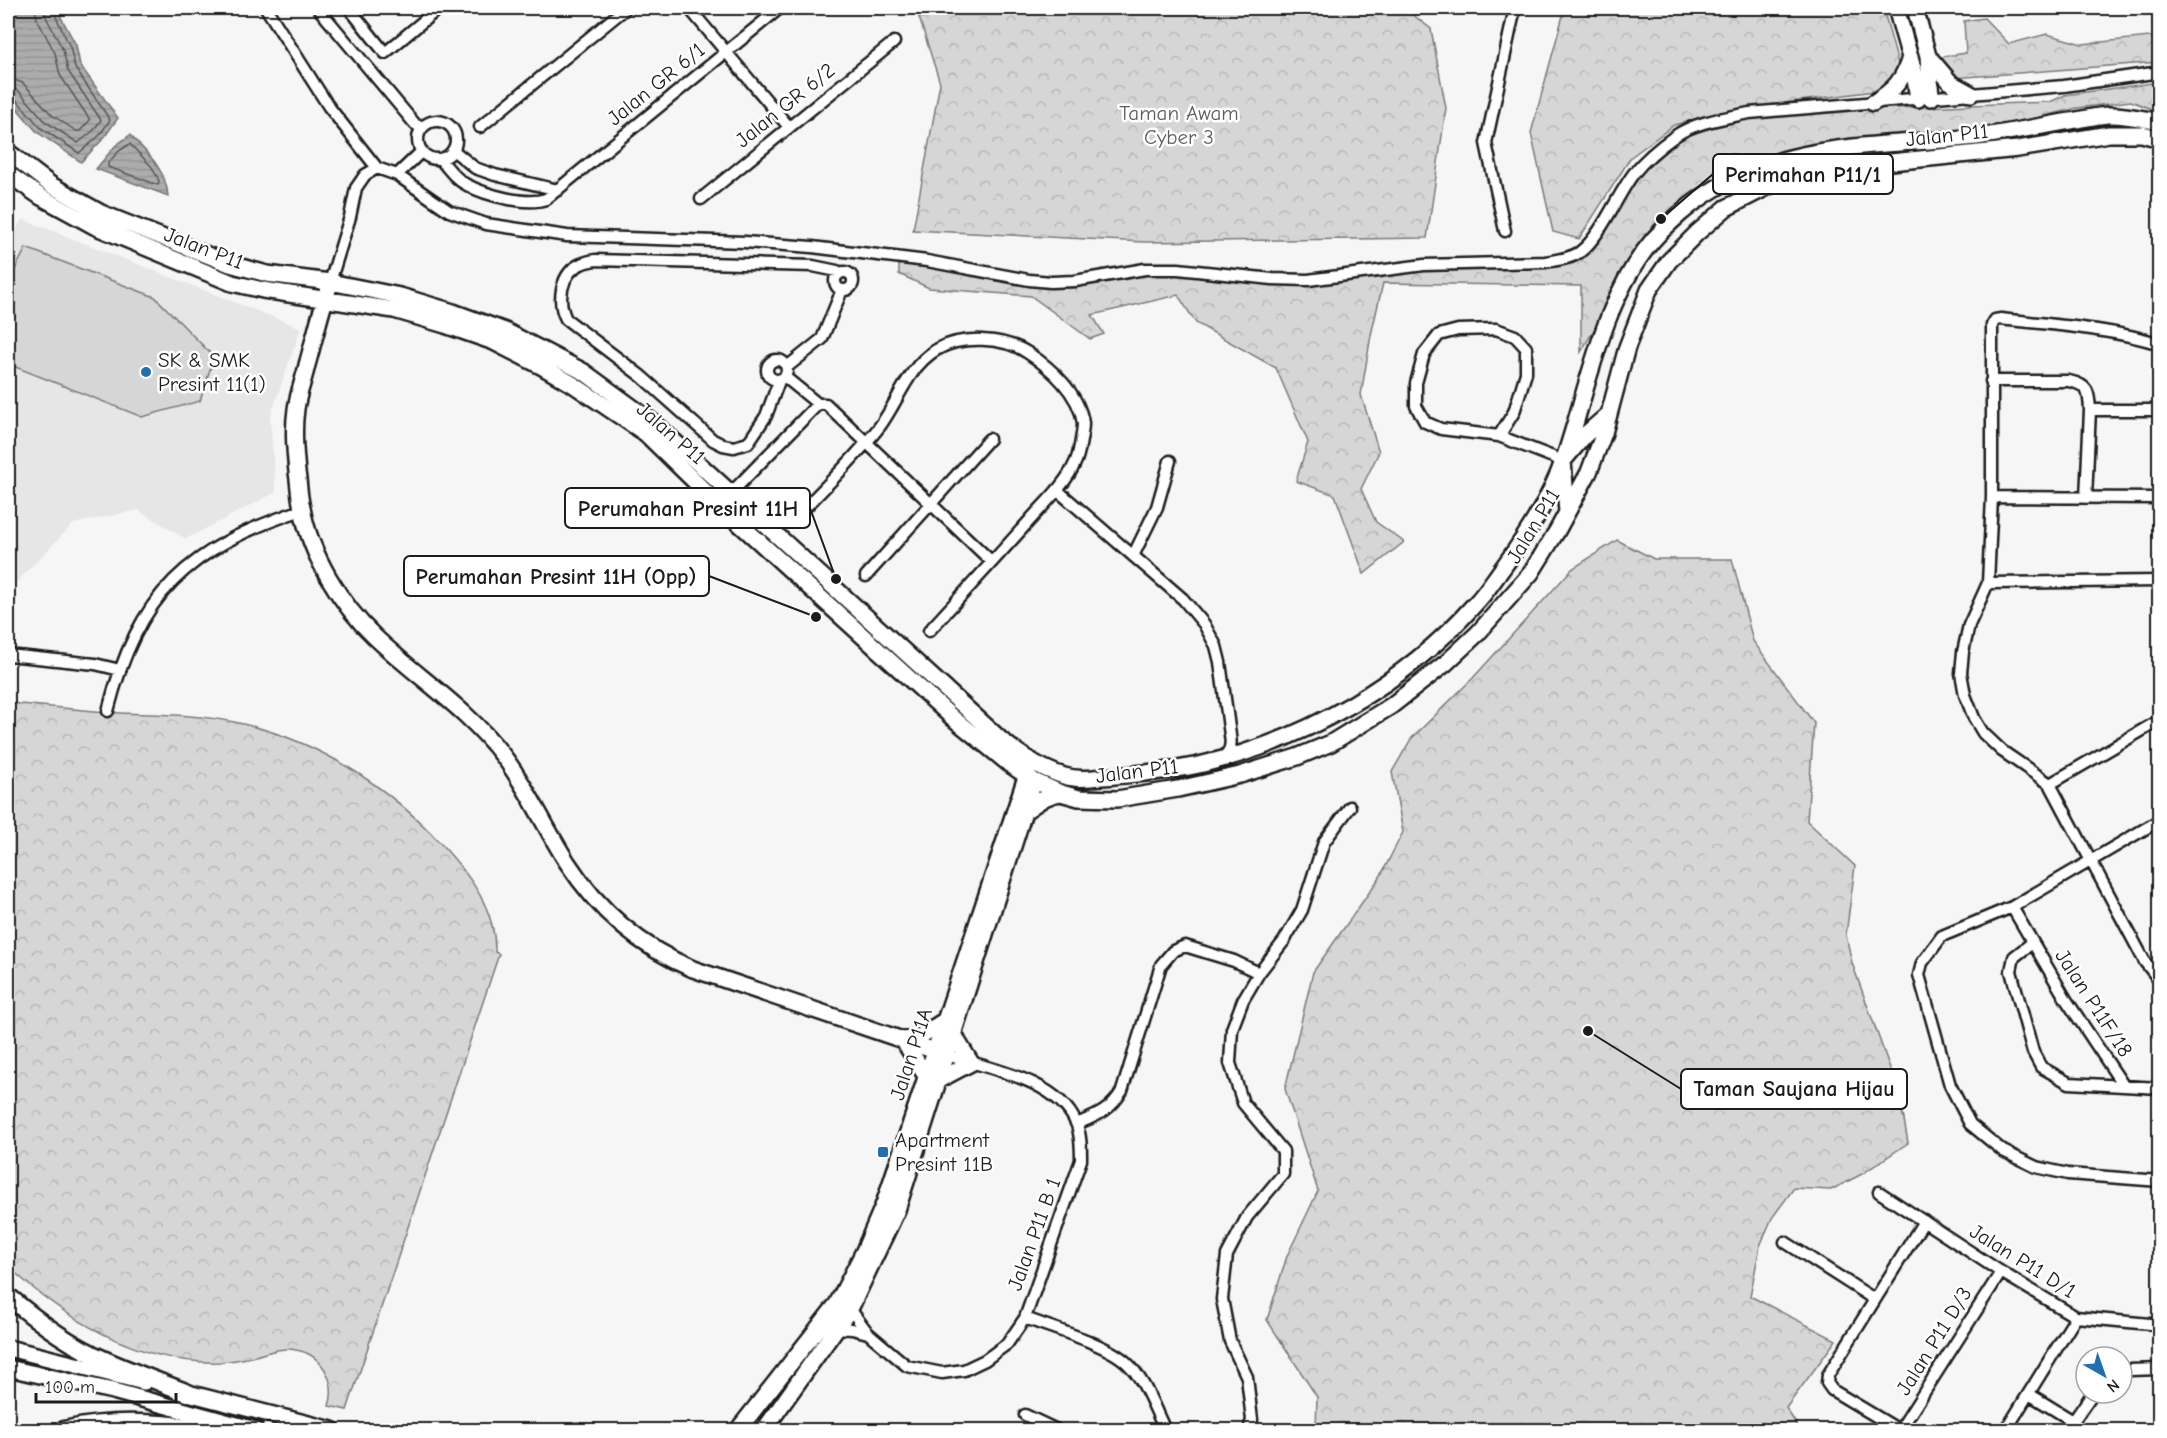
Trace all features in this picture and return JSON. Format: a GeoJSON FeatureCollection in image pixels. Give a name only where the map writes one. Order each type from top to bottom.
{"type":"FeatureCollection","features":[{"type":"Feature","properties":{"kind":"main road"},"geometry":{"type":"LineString","coordinates":[[1896,8],[1924,98]]}},
{"type":"Feature","properties":{"kind":"main road"},"geometry":{"type":"LineString","coordinates":[[1915,8],[1928,56],[1924,98]]}},
{"type":"Feature","properties":{"kind":"main road"},"geometry":{"type":"LineString","coordinates":[[1928,56],[1951,83],[1971,94]]}},
{"type":"Feature","properties":{"kind":"main road"},"geometry":{"type":"LineString","coordinates":[[1873,103],[1894,89],[1907,69],[1910,57]]}},
{"type":"Feature","properties":{"kind":"main road","name":"Jalan P11"},"geometry":{"type":"LineString","coordinates":[[10,155],[51,185],[101,213],[230,264],[267,274],[330,282],[400,296],[453,312],[505,331],[584,372],[654,423],[1008,745],[1032,772],[1083,779],[1174,771],[1221,760],[1258,748],[1321,721],[1384,684],[1430,648],[1476,604],[1521,543],[1549,493],[1563,461],[1603,334],[1630,275],[1653,240],[1711,190],[1737,176],[1770,164],[1805,154],[1849,146],[1979,136],[2110,115],[2160,122]]}},
{"type":"Feature","properties":{"kind":"main road","name":"Jalan P11"},"geometry":{"type":"LineString","coordinates":[[8,174],[94,226],[232,283],[263,290],[394,310],[494,342],[541,366],[574,385],[645,433],[703,490],[954,719],[1062,793],[1079,798],[1117,799],[1178,789],[1240,775],[1297,757],[1330,743],[1391,706],[1446,663],[1478,633],[1531,573],[1589,472],[1609,414],[1627,347],[1649,290],[1669,261],[1726,208],[1775,183],[1891,162],[2018,149],[2109,134],[2142,134],[2160,139]]}},
{"type":"Feature","properties":{"kind":"main road"},"geometry":{"type":"LineString","coordinates":[[1941,140],[1935,145],[1935,152],[1953,157]]}},
{"type":"Feature","properties":{"kind":"main road"},"geometry":{"type":"LineString","coordinates":[[1891,162],[1916,156],[1919,153],[1918,147],[1907,142]]}},
{"type":"Feature","properties":{"kind":"main road"},"geometry":{"type":"LineString","coordinates":[[330,282],[296,409],[294,446],[302,510],[309,534],[317,554],[342,599],[379,641],[456,704],[480,729],[525,788],[585,888],[608,915],[628,932],[682,964],[941,1053]]}},
{"type":"Feature","properties":{"kind":"main road"},"geometry":{"type":"LineString","coordinates":[[1568,512],[1563,461],[1585,435],[1609,414]]}},
{"type":"Feature","properties":{"kind":"main road"},"geometry":{"type":"LineString","coordinates":[[703,490],[731,494],[732,511],[736,520]]}},
{"type":"Feature","properties":{"kind":"main road","name":"Jalan P11A"},"geometry":{"type":"LineString","coordinates":[[949,1027],[1025,811],[1032,772]]}},
{"type":"Feature","properties":{"kind":"main road","name":"Jalan P11A"},"geometry":{"type":"LineString","coordinates":[[764,1431],[850,1309],[897,1210],[933,1078],[1032,772]]}},
{"type":"Feature","properties":{"kind":"main road"},"geometry":{"type":"LineString","coordinates":[[1025,811],[1044,798],[1062,793]]}},
{"type":"Feature","properties":{"kind":"main road"},"geometry":{"type":"LineString","coordinates":[[949,1027],[971,1063],[933,1078],[903,1040],[949,1027]]}},
{"type":"Feature","properties":{"kind":"main road","name":"Jalan P11A"},"geometry":{"type":"LineString","coordinates":[[738,1431],[837,1304],[864,1251],[884,1204],[933,1078]]}},
{"type":"Feature","properties":{"kind":"main road"},"geometry":{"type":"LineString","coordinates":[[8,1296],[21,1308],[77,1346],[104,1360],[188,1393]]}},
{"type":"Feature","properties":{"kind":"main road"},"geometry":{"type":"LineString","coordinates":[[8,1348],[332,1431]]}},
{"type":"Feature","properties":{"kind":"main road"},"geometry":{"type":"LineString","coordinates":[[8,1368],[113,1391],[243,1429]]}},
{"type":"Feature","properties":{"kind":"main road"},"geometry":{"type":"LineString","coordinates":[[64,1431],[91,1424],[147,1422],[217,1431]]}},
{"type":"Feature","properties":{"kind":"street"},"geometry":{"type":"LineString","coordinates":[[266,8],[329,108],[377,168],[397,175],[449,211],[486,224],[567,236],[745,242],[812,247],[917,259],[1051,282],[1075,281],[1145,269],[1178,269],[1272,279],[1308,280],[1424,265],[1518,264],[1565,259],[1580,252],[1589,242],[1635,172],[1658,149],[1678,134],[1710,121],[1749,113],[2064,86],[2160,72]]}},
{"type":"Feature","properties":{"kind":"street"},"geometry":{"type":"LineString","coordinates":[[318,8],[415,124],[422,128]]}},
{"type":"Feature","properties":{"kind":"street"},"geometry":{"type":"LineString","coordinates":[[349,8],[385,54],[439,8]]}},
{"type":"Feature","properties":{"kind":"street"},"geometry":{"type":"LineString","coordinates":[[480,127],[626,8]]}},
{"type":"Feature","properties":{"kind":"street"},"geometry":{"type":"LineString","coordinates":[[689,8],[789,127]]}},
{"type":"Feature","properties":{"kind":"street","name":"Jalan GR 6/1"},"geometry":{"type":"LineString","coordinates":[[468,186],[511,198],[537,202],[546,199],[780,8]]}},
{"type":"Feature","properties":{"kind":"street"},"geometry":{"type":"LineString","coordinates":[[1505,231],[1486,143],[1515,8]]}},
{"type":"Feature","properties":{"kind":"street","name":"Jalan GR 6/2"},"geometry":{"type":"LineString","coordinates":[[700,199],[894,42]]}},
{"type":"Feature","properties":{"kind":"street"},"geometry":{"type":"LineString","coordinates":[[433,121],[445,122],[451,126],[456,138],[453,150],[445,158],[429,158],[421,152],[417,140],[422,128],[433,121]]}},
{"type":"Feature","properties":{"kind":"street"},"geometry":{"type":"LineString","coordinates":[[453,150],[475,168],[558,190]]}},
{"type":"Feature","properties":{"kind":"street"},"geometry":{"type":"LineString","coordinates":[[397,175],[421,152]]}},
{"type":"Feature","properties":{"kind":"street"},"geometry":{"type":"LineString","coordinates":[[440,159],[459,180],[468,186],[475,168]]}},
{"type":"Feature","properties":{"kind":"street"},"geometry":{"type":"LineString","coordinates":[[330,282],[350,218],[356,188],[365,175],[377,168]]}},
{"type":"Feature","properties":{"kind":"street"},"geometry":{"type":"LineString","coordinates":[[595,260],[813,266],[849,274],[853,280],[851,286],[842,290],[822,339],[783,375],[766,416],[748,442],[734,447],[713,440],[640,376],[566,320],[561,310],[561,301],[567,274],[579,264],[595,260]]}},
{"type":"Feature","properties":{"kind":"street"},"geometry":{"type":"LineString","coordinates":[[2160,344],[2069,327],[1995,320],[1992,325],[1992,497],[1988,583],[1969,625],[1961,673],[1965,695],[1983,733],[2002,751],[2050,784],[2145,962],[2160,981]]}},
{"type":"Feature","properties":{"kind":"street"},"geometry":{"type":"LineString","coordinates":[[1499,436],[1514,412],[1526,373],[1526,348],[1515,336],[1496,330],[1458,330],[1439,335],[1424,354],[1416,383],[1416,406],[1425,422],[1441,429],[1499,436],[1563,461]]}},
{"type":"Feature","properties":{"kind":"street"},"geometry":{"type":"LineString","coordinates":[[800,513],[866,442],[890,410],[910,375],[921,361],[937,349],[952,343],[1003,342],[1020,348],[1042,362],[1057,376],[1074,401],[1083,423],[1076,462],[1057,490],[929,631]]}},
{"type":"Feature","properties":{"kind":"street"},"geometry":{"type":"LineString","coordinates":[[783,375],[818,404]]}},
{"type":"Feature","properties":{"kind":"street"},"geometry":{"type":"LineString","coordinates":[[1992,381],[2069,381],[2080,383],[2085,388],[2089,395],[2090,410],[2086,498]]}},
{"type":"Feature","properties":{"kind":"street"},"geometry":{"type":"LineString","coordinates":[[731,494],[811,409],[818,404],[826,404],[992,562]]}},
{"type":"Feature","properties":{"kind":"street"},"geometry":{"type":"LineString","coordinates":[[2090,410],[2157,410]]}},
{"type":"Feature","properties":{"kind":"street"},"geometry":{"type":"LineString","coordinates":[[866,576],[989,438]]}},
{"type":"Feature","properties":{"kind":"street"},"geometry":{"type":"LineString","coordinates":[[1133,556],[1157,507],[1170,461]]}},
{"type":"Feature","properties":{"kind":"street"},"geometry":{"type":"LineString","coordinates":[[1057,490],[1183,599],[1204,624],[1216,646],[1220,662],[1232,745],[1221,760]]}},
{"type":"Feature","properties":{"kind":"street"},"geometry":{"type":"LineString","coordinates":[[1992,497],[2160,498]]}},
{"type":"Feature","properties":{"kind":"street"},"geometry":{"type":"LineString","coordinates":[[108,711],[133,637],[144,617],[178,574],[228,540],[269,521],[302,510]]}},
{"type":"Feature","properties":{"kind":"street"},"geometry":{"type":"LineString","coordinates":[[1988,583],[2160,581]]}},
{"type":"Feature","properties":{"kind":"street"},"geometry":{"type":"LineString","coordinates":[[8,655],[95,664],[120,670]]}},
{"type":"Feature","properties":{"kind":"street"},"geometry":{"type":"LineString","coordinates":[[2050,784],[2160,720]]}},
{"type":"Feature","properties":{"kind":"street"},"geometry":{"type":"LineString","coordinates":[[1230,735],[1249,747],[1258,748]]}},
{"type":"Feature","properties":{"kind":"street"},"geometry":{"type":"LineString","coordinates":[[1249,1431],[1252,1420],[1247,1377],[1230,1341],[1222,1299],[1227,1255],[1247,1217],[1283,1174],[1283,1151],[1243,1103],[1230,1063],[1232,1029],[1243,1000],[1259,973],[1284,941],[1302,910],[1324,842],[1350,807]]}},
{"type":"Feature","properties":{"kind":"street"},"geometry":{"type":"LineString","coordinates":[[2160,820],[2012,907],[1942,936],[1922,963],[1919,975],[1950,1085],[1970,1124],[2003,1151],[2036,1167],[2068,1174],[2160,1181]]}},
{"type":"Feature","properties":{"kind":"street","name":"Jalan P11F/18"},"geometry":{"type":"LineString","coordinates":[[2012,907],[2031,943],[2122,1085]]}},
{"type":"Feature","properties":{"kind":"street","name":"Jalan P11F/18"},"geometry":{"type":"LineString","coordinates":[[2031,943],[2014,957],[2011,972],[2032,1052],[2041,1067],[2069,1083],[2160,1088]]}},
{"type":"Feature","properties":{"kind":"street"},"geometry":{"type":"LineString","coordinates":[[1077,1124],[1102,1113],[1114,1104],[1122,1091],[1161,965],[1173,951],[1185,946],[1234,961],[1259,973]]}},
{"type":"Feature","properties":{"kind":"street","name":"Jalan P11 B 1"},"geometry":{"type":"LineString","coordinates":[[850,1309],[868,1333],[907,1366],[942,1372],[964,1370],[985,1360],[1007,1344],[1024,1318],[1081,1160],[1081,1142],[1077,1124],[1060,1099],[1032,1082],[941,1053]]}},
{"type":"Feature","properties":{"kind":"street","name":"Jalan P11 D/1"},"geometry":{"type":"LineString","coordinates":[[1879,1192],[2001,1272],[2076,1317],[2160,1325]]}},
{"type":"Feature","properties":{"kind":"street"},"geometry":{"type":"LineString","coordinates":[[1899,1431],[1833,1390],[1827,1383],[1828,1374],[1924,1221]]}},
{"type":"Feature","properties":{"kind":"street"},"geometry":{"type":"LineString","coordinates":[[1785,1242],[1874,1299]]}},
{"type":"Feature","properties":{"kind":"street","name":"Jalan P11 D/3"},"geometry":{"type":"LineString","coordinates":[[1899,1431],[2001,1272]]}},
{"type":"Feature","properties":{"kind":"street"},"geometry":{"type":"LineString","coordinates":[[2006,1431],[2076,1317]]}},
{"type":"Feature","properties":{"kind":"street"},"geometry":{"type":"LineString","coordinates":[[1024,1318],[1105,1349],[1126,1362],[1141,1381],[1165,1431]]}},
{"type":"Feature","properties":{"kind":"street","name":"Jalan P11 B 1"},"geometry":{"type":"LineString","coordinates":[[835,1328],[842,1327],[868,1333]]}},
{"type":"Feature","properties":{"kind":"street"},"geometry":{"type":"LineString","coordinates":[[2134,1370],[2160,1369]]}},
{"type":"Feature","properties":{"kind":"street"},"geometry":{"type":"LineString","coordinates":[[2029,1394],[2070,1426],[2084,1405]]}},
{"type":"Feature","properties":{"kind":"street"},"geometry":{"type":"LineString","coordinates":[[1025,1415],[1056,1431]]}},
{"type":"Feature","properties":{"kind":"shaded area","name":"SK & SMK Presint 11(1)"},"geometry":{"type":"Polygon","coordinates":[[[22,219],[301,328],[270,417],[276,492],[186,539],[138,510],[73,524],[8,591],[8,246],[22,219]]]}},
{"type":"Feature","properties":{"kind":"green space","name":"Taman Awam Cyber 3"},"geometry":{"type":"Polygon","coordinates":[[[916,8],[1404,8],[1431,29],[1446,108],[1427,238],[1145,242],[913,230],[940,83],[916,8]]]}},
{"type":"Feature","properties":{"kind":"green space"},"geometry":{"type":"Polygon","coordinates":[[[1565,8],[1883,8],[1899,67],[1882,90],[1731,110],[1674,125],[1631,157],[1579,239],[1553,232],[1531,133],[1565,8]]]}},
{"type":"Feature","properties":{"kind":"green space"},"geometry":{"type":"Polygon","coordinates":[[[1984,18],[2009,44],[2047,34],[2082,44],[2159,36],[2159,62],[1954,78],[1941,57],[1966,53],[1964,21],[1984,18]]]}},
{"type":"Feature","properties":{"kind":"green space"},"geometry":{"type":"Polygon","coordinates":[[[2159,82],[2159,112],[2131,101],[2077,108],[1996,128],[1739,169],[1660,217],[1581,352],[1581,286],[1383,283],[1361,395],[1379,452],[1361,489],[1376,522],[1404,542],[1364,574],[1335,495],[1296,481],[1308,442],[1276,368],[1196,323],[1178,295],[1092,315],[1104,334],[1090,339],[1031,296],[929,288],[899,274],[899,263],[1055,287],[1144,273],[1224,278],[1543,267],[1587,252],[1640,174],[1681,138],[1740,118],[1821,111],[2050,102],[2065,95],[2159,82]]]}},
{"type":"Feature","properties":{"kind":"green space"},"geometry":{"type":"Polygon","coordinates":[[[26,248],[155,297],[214,357],[200,401],[142,417],[8,364],[8,283],[26,248]]]}},
{"type":"Feature","properties":{"kind":"green space"},"geometry":{"type":"Polygon","coordinates":[[[1617,540],[1654,559],[1732,559],[1753,641],[1814,723],[1807,821],[1855,866],[1846,935],[1852,963],[1900,1096],[1908,1143],[1862,1174],[1831,1190],[1794,1188],[1772,1218],[1760,1246],[1750,1296],[1836,1340],[1786,1408],[1800,1430],[1316,1430],[1317,1397],[1267,1320],[1287,1256],[1318,1191],[1285,1089],[1313,972],[1380,877],[1403,832],[1392,772],[1411,739],[1473,678],[1572,569],[1617,540]]]}},
{"type":"Feature","properties":{"kind":"green space"},"geometry":{"type":"Polygon","coordinates":[[[8,703],[206,718],[264,729],[293,740],[348,767],[398,803],[442,845],[471,881],[486,907],[494,936],[495,952],[499,954],[347,1410],[329,1406],[331,1388],[325,1370],[313,1357],[305,1353],[284,1349],[244,1359],[220,1362],[190,1361],[161,1356],[132,1347],[78,1320],[53,1303],[8,1266],[8,703]]]}},
{"type":"Feature","properties":{"kind":"water"},"geometry":{"type":"Polygon","coordinates":[[[8,8],[56,8],[76,45],[80,65],[118,118],[103,139],[81,162],[37,132],[8,98],[8,8]]]}},
{"type":"Feature","properties":{"kind":"water"},"geometry":{"type":"Polygon","coordinates":[[[130,135],[160,170],[167,186],[168,196],[96,169],[115,146],[130,135]]]}},
{"type":"Feature","properties":{"kind":"place","name":"Perimahan P11/1"},"geometry":{"type":"Point","coordinates":[1661,219]}},
{"type":"Feature","properties":{"kind":"place","name":"SK & SMK Presint 11(1)"},"geometry":{"type":"Point","coordinates":[146,372]}},
{"type":"Feature","properties":{"kind":"place","name":"Perumahan Presint 11H"},"geometry":{"type":"Point","coordinates":[836,579]}},
{"type":"Feature","properties":{"kind":"place","name":"Perumahan Presint 11H (Opp)"},"geometry":{"type":"Point","coordinates":[816,617]}},
{"type":"Feature","properties":{"kind":"place","name":"Taman Saujana Hijau"},"geometry":{"type":"Point","coordinates":[1588,1031]}},
{"type":"Feature","properties":{"kind":"place","name":"Apartment Presint 11B"},"geometry":{"type":"Point","coordinates":[883,1152]}}]}
